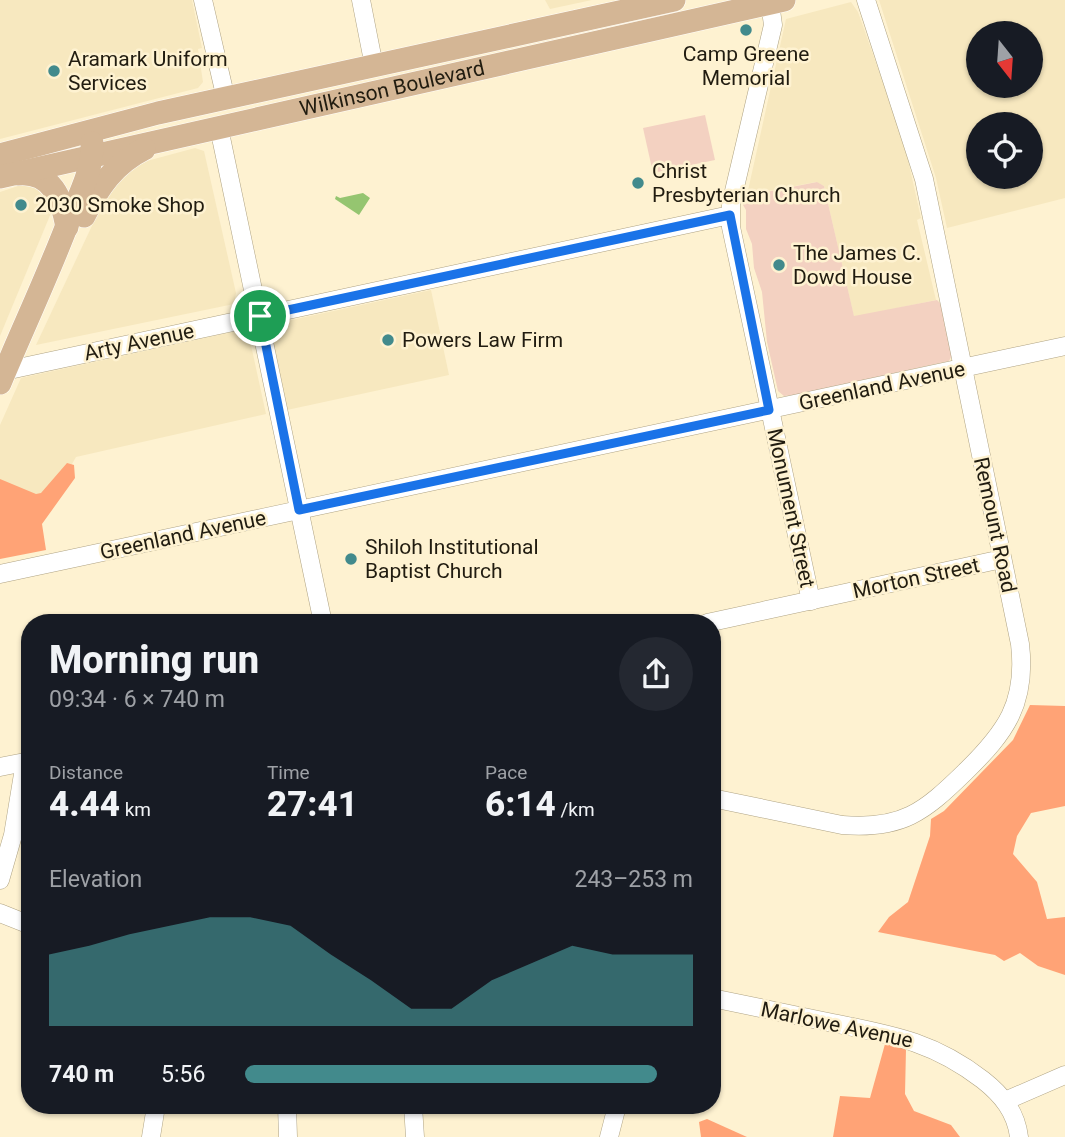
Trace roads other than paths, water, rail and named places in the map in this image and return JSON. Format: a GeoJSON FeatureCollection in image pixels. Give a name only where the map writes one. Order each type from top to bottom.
{"type":"FeatureCollection","features":[{"type":"Feature","properties":{"kind":"main road","name":"Wilkinson Boulevard"},"geometry":{"type":"LineString","coordinates":[[2,169],[90,130],[674,0]]}},
{"type":"Feature","properties":{"kind":"main road","name":"Wilkinson Boulevard"},"geometry":{"type":"LineString","coordinates":[[2,169],[93,155],[169,139],[777,2]]}},
{"type":"Feature","properties":{"kind":"main road"},"geometry":{"type":"LineString","coordinates":[[2,375],[65,233],[93,155],[90,130]]}},
{"type":"Feature","properties":{"kind":"main road"},"geometry":{"type":"LineString","coordinates":[[65,233],[77,228],[101,186],[117,167],[140,151],[169,139]]}},
{"type":"Feature","properties":{"kind":"main road"},"geometry":{"type":"LineString","coordinates":[[2,169],[29,173],[51,184],[60,199],[65,233]]}},
{"type":"Feature","properties":{"kind":"street"},"geometry":{"type":"LineString","coordinates":[[203,0],[226,99]]}},
{"type":"Feature","properties":{"kind":"street"},"geometry":{"type":"LineString","coordinates":[[361,0],[374,66]]}},
{"type":"Feature","properties":{"kind":"street","name":"Remount Road"},"geometry":{"type":"LineString","coordinates":[[721,801],[842,825],[862,827],[892,823],[929,806],[989,749],[1008,722],[1020,694],[1023,674],[1020,644],[923,180],[866,0]]}},
{"type":"Feature","properties":{"kind":"street","name":"Monument Street"},"geometry":{"type":"LineString","coordinates":[[777,2],[730,215],[811,601]]}},
{"type":"Feature","properties":{"kind":"street"},"geometry":{"type":"LineString","coordinates":[[219,128],[321,614]]}},
{"type":"Feature","properties":{"kind":"street","name":"Arty Avenue"},"geometry":{"type":"LineString","coordinates":[[2,375],[260,316],[730,215]]}},
{"type":"Feature","properties":{"kind":"street","name":"Greenland Avenue"},"geometry":{"type":"LineString","coordinates":[[0,574],[1065,346]]}},
{"type":"Feature","properties":{"kind":"street","name":"Morton Street"},"geometry":{"type":"LineString","coordinates":[[721,620],[1002,559]]}},
{"type":"Feature","properties":{"kind":"street"},"geometry":{"type":"LineString","coordinates":[[0,767],[21,762]]}},
{"type":"Feature","properties":{"kind":"street"},"geometry":{"type":"LineString","coordinates":[[0,880],[13,835],[21,793]]}},
{"type":"Feature","properties":{"kind":"street"},"geometry":{"type":"LineString","coordinates":[[0,913],[21,921]]}},
{"type":"Feature","properties":{"kind":"street","name":"Marlowe Avenue"},"geometry":{"type":"LineString","coordinates":[[721,1000],[915,1041],[962,1064],[995,1089],[1005,1101]]}},
{"type":"Feature","properties":{"kind":"street"},"geometry":{"type":"LineString","coordinates":[[1019,1137],[1013,1115],[1005,1101],[1065,1075]]}},
{"type":"Feature","properties":{"kind":"street"},"geometry":{"type":"LineString","coordinates":[[151,1137],[155,1114]]}},
{"type":"Feature","properties":{"kind":"street"},"geometry":{"type":"LineString","coordinates":[[288,1114],[288,1137]]}},
{"type":"Feature","properties":{"kind":"street"},"geometry":{"type":"LineString","coordinates":[[414,1114],[415,1137]]}},
{"type":"Feature","properties":{"kind":"street"},"geometry":{"type":"LineString","coordinates":[[609,1137],[615,1114]]}},
{"type":"Feature","properties":{"kind":"place","name":"Camp Greene Memorial"},"geometry":{"type":"Point","coordinates":[746,30]}},
{"type":"Feature","properties":{"kind":"place","name":"Aramark Uniform Services"},"geometry":{"type":"Point","coordinates":[54,71]}},
{"type":"Feature","properties":{"kind":"place","name":"Christ Presbyterian Church"},"geometry":{"type":"Point","coordinates":[638,183]}},
{"type":"Feature","properties":{"kind":"place","name":"2030 Smoke Shop"},"geometry":{"type":"Point","coordinates":[21,205]}},
{"type":"Feature","properties":{"kind":"place","name":"The James C. Dowd House"},"geometry":{"type":"Point","coordinates":[779,265]}},
{"type":"Feature","properties":{"kind":"place","name":"Powers Law Firm"},"geometry":{"type":"Point","coordinates":[388,340]}},
{"type":"Feature","properties":{"kind":"place","name":"Shiloh Institutional Baptist Church"},"geometry":{"type":"Point","coordinates":[351,559]}}]}
